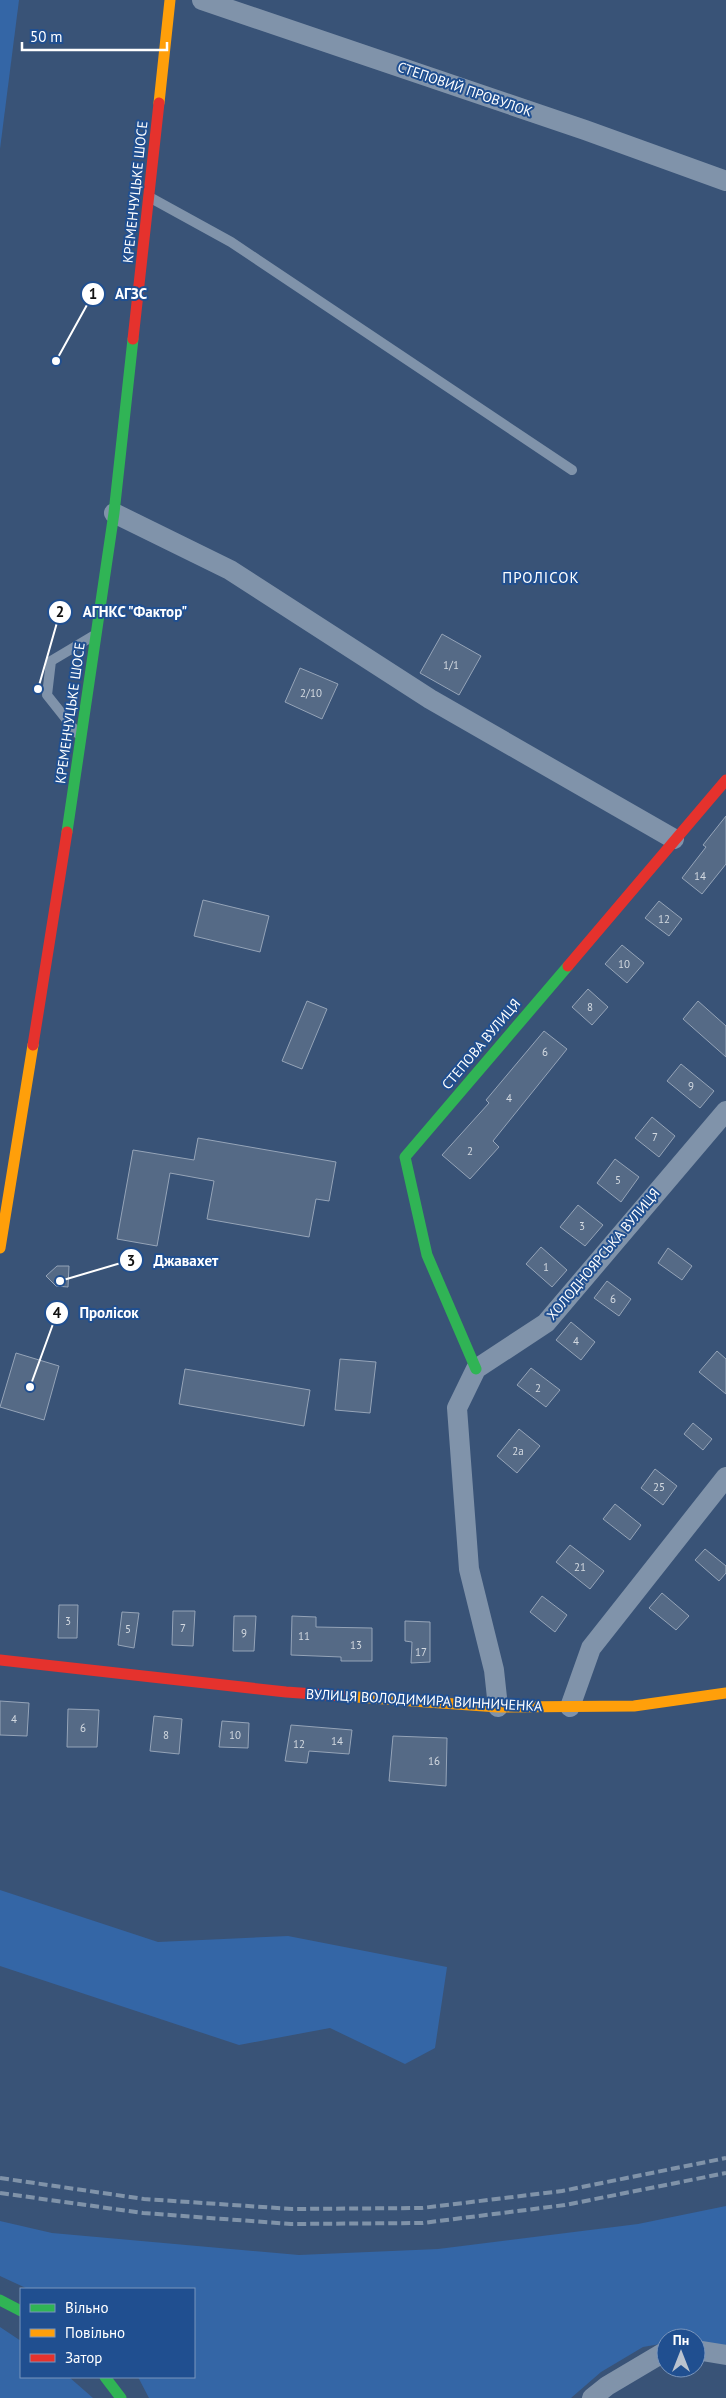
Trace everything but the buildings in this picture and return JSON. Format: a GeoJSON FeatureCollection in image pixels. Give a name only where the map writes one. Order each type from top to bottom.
{"type":"FeatureCollection","features":[{"type":"Feature","properties":{"kind":"main road","name":"КРЕМЕНЧУЦЬКЕ ШОСЕ"},"geometry":{"type":"LineString","coordinates":[[0,1248],[82,740],[114,514],[150,198],[170,0]]}},
{"type":"Feature","properties":{"kind":"main road","name":"СТЕПОВА ВУЛИЦЯ"},"geometry":{"type":"LineString","coordinates":[[476,1370],[427,1255],[405,1157],[726,780]]}},
{"type":"Feature","properties":{"kind":"main road","name":"ВУЛИЦЯ ВОЛОДИМИРА ВИННИЧЕНКА"},"geometry":{"type":"LineString","coordinates":[[0,1660],[286,1692],[498,1707],[634,1706],[726,1693]]}},
{"type":"Feature","properties":{"kind":"main road"},"geometry":{"type":"LineString","coordinates":[[0,2300],[20,2310]]}},
{"type":"Feature","properties":{"kind":"main road"},"geometry":{"type":"LineString","coordinates":[[107,2378],[121,2398]]}},
{"type":"Feature","properties":{"kind":"street","name":"СТЕПОВИЙ ПРОВУЛОК"},"geometry":{"type":"LineString","coordinates":[[202,0],[585,130],[726,181]]}},
{"type":"Feature","properties":{"kind":"street"},"geometry":{"type":"LineString","coordinates":[[114,514],[230,570],[430,699],[674,840]]}},
{"type":"Feature","properties":{"kind":"street","name":"ХОЛОДНОЯРСЬКА ВУЛИЦЯ"},"geometry":{"type":"LineString","coordinates":[[498,1707],[494,1670],[469,1569],[457,1408],[476,1370],[546,1323],[726,1110]]}},
{"type":"Feature","properties":{"kind":"street"},"geometry":{"type":"LineString","coordinates":[[570,1707],[591,1648],[726,1477]]}},
{"type":"Feature","properties":{"kind":"street"},"geometry":{"type":"LineString","coordinates":[[706,2352],[726,2355]]}},
{"type":"Feature","properties":{"kind":"street"},"geometry":{"type":"LineString","coordinates":[[592,2398],[606,2386],[656,2357]]}},
{"type":"Feature","properties":{"kind":"lane"},"geometry":{"type":"LineString","coordinates":[[150,198],[231,242],[572,470]]}},
{"type":"Feature","properties":{"kind":"lane"},"geometry":{"type":"LineString","coordinates":[[82,740],[47,695],[51,661],[96,634]]}},
{"type":"Feature","properties":{"kind":"shaded area"},"geometry":{"type":"Polygon","coordinates":[[[0,0],[19,0],[0,149],[0,0]]]}},
{"type":"Feature","properties":{"kind":"shaded area"},"geometry":{"type":"Polygon","coordinates":[[[0,1890],[158,1942],[288,1936],[447,1967],[435,2048],[405,2064],[330,2028],[239,2045],[0,1966],[0,1890]]]}},
{"type":"Feature","properties":{"kind":"shaded area"},"geometry":{"type":"Polygon","coordinates":[[[726,2206],[726,2349],[706,2346],[706,2328],[656,2328],[656,2345],[643,2347],[601,2372],[571,2398],[149,2398],[139,2378],[195,2378],[195,2288],[26,2288],[0,2276],[0,2221],[52,2233],[299,2255],[438,2249],[638,2224],[726,2206]]]}},
{"type":"Feature","properties":{"kind":"shaded area"},"geometry":{"type":"Polygon","coordinates":[[[0,2327],[20,2340],[20,2378],[70,2378],[93,2398],[0,2398],[0,2327]]]}},
{"type":"Feature","properties":{"kind":"railway"},"geometry":{"type":"LineString","coordinates":[[0,2178],[144,2199],[292,2209],[422,2208],[562,2191],[726,2158]]}},
{"type":"Feature","properties":{"kind":"railway"},"geometry":{"type":"LineString","coordinates":[[0,2193],[143,2213],[291,2224],[423,2223],[565,2205],[726,2173]]}},
{"type":"Feature","properties":{"kind":"traffic: fast"},"geometry":{"type":"LineString","coordinates":[[67,832],[114,513],[133,339]]}},
{"type":"Feature","properties":{"kind":"traffic: fast"},"geometry":{"type":"LineString","coordinates":[[476,1369],[427,1255],[405,1157],[568,966]]}},
{"type":"Feature","properties":{"kind":"traffic: fast"},"geometry":{"type":"LineString","coordinates":[[0,2300],[20,2310]]}},
{"type":"Feature","properties":{"kind":"traffic: fast"},"geometry":{"type":"LineString","coordinates":[[106,2378],[121,2398]]}},
{"type":"Feature","properties":{"kind":"traffic: slow"},"geometry":{"type":"LineString","coordinates":[[159,103],[170,0]]}},
{"type":"Feature","properties":{"kind":"traffic: slow"},"geometry":{"type":"LineString","coordinates":[[0,1248],[33,1045]]}},
{"type":"Feature","properties":{"kind":"traffic: slow"},"geometry":{"type":"LineString","coordinates":[[342,1696],[498,1707],[634,1706],[726,1693]]}},
{"type":"Feature","properties":{"kind":"traffic: jam"},"geometry":{"type":"LineString","coordinates":[[133,339],[159,103]]}},
{"type":"Feature","properties":{"kind":"traffic: jam"},"geometry":{"type":"LineString","coordinates":[[568,966],[726,780]]}},
{"type":"Feature","properties":{"kind":"traffic: jam"},"geometry":{"type":"LineString","coordinates":[[33,1045],[67,832]]}},
{"type":"Feature","properties":{"kind":"traffic: jam"},"geometry":{"type":"LineString","coordinates":[[0,1660],[286,1692],[342,1696]]}},
{"type":"Feature","properties":{"kind":"place","name":"АГЗС"},"geometry":{"type":"Point","coordinates":[56,361]}},
{"type":"Feature","properties":{"kind":"place","name":"АГНКС \"Фактор\""},"geometry":{"type":"Point","coordinates":[38,689]}},
{"type":"Feature","properties":{"kind":"place","name":"Джавахет"},"geometry":{"type":"Point","coordinates":[60,1281]}},
{"type":"Feature","properties":{"kind":"place","name":"Пролісок"},"geometry":{"type":"Point","coordinates":[30,1387]}},
{"type":"Feature","properties":{"kind":"district","name":"ПРОЛІСОК"},"geometry":{"type":"Point","coordinates":[541,577]}}]}
